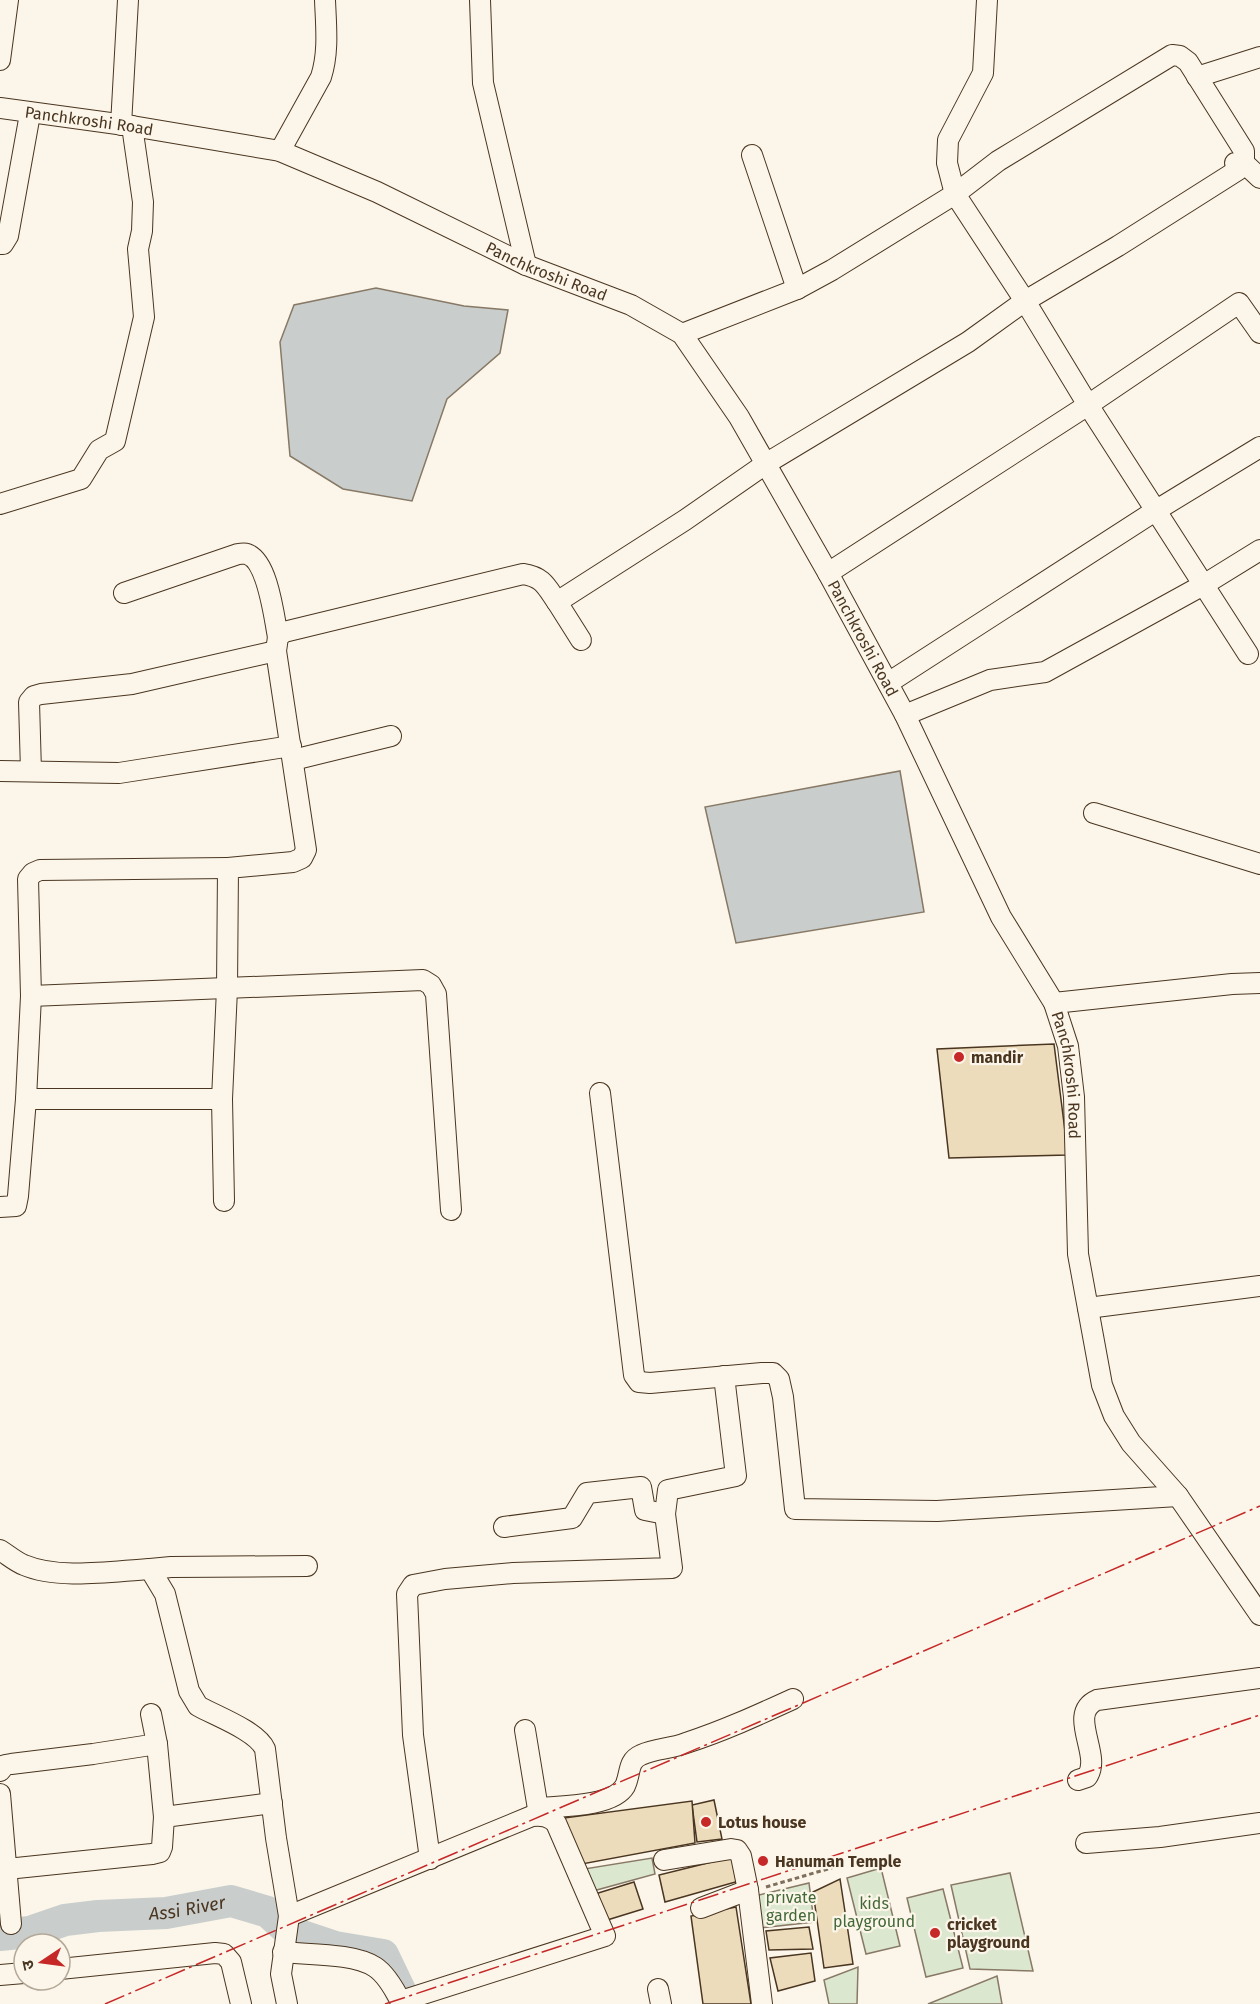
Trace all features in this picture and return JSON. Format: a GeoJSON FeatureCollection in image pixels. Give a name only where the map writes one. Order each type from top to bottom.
{"type":"FeatureCollection","features":[{"type":"Feature","properties":{"kind":"street"},"geometry":{"type":"LineString","coordinates":[[0,60],[8,0]]}},
{"type":"Feature","properties":{"kind":"street"},"geometry":{"type":"LineString","coordinates":[[0,504],[81,479],[99,450],[115,441],[144,317],[138,249],[142,231],[143,202],[127,125],[128,0]]}},
{"type":"Feature","properties":{"kind":"street"},"geometry":{"type":"LineString","coordinates":[[280,152],[321,77],[326,52],[325,0]]}},
{"type":"Feature","properties":{"kind":"street"},"geometry":{"type":"LineString","coordinates":[[480,0],[483,83],[526,265]]}},
{"type":"Feature","properties":{"kind":"street"},"geometry":{"type":"LineString","coordinates":[[987,0],[983,73],[948,140],[946,151],[955,194],[1025,301],[1155,511],[1254,654]]}},
{"type":"Feature","properties":{"kind":"street"},"geometry":{"type":"LineString","coordinates":[[557,602],[685,520],[767,463],[968,342],[1025,301],[1238,170],[1244,151],[1188,62],[1180,56],[1172,55],[998,161],[955,194],[832,270],[796,289],[682,334]]}},
{"type":"Feature","properties":{"kind":"street"},"geometry":{"type":"LineString","coordinates":[[1197,77],[1260,57]]}},
{"type":"Feature","properties":{"kind":"street","name":"Panchkroshi Road"},"geometry":{"type":"LineString","coordinates":[[0,108],[30,114],[127,125],[280,152],[377,192],[526,265],[631,306],[682,334],[739,417],[767,463],[905,715],[1001,917],[1054,1003],[1068,1046],[1074,1097],[1078,1254],[1102,1385],[1114,1416],[1131,1443],[1178,1496],[1260,1615]]}},
{"type":"Feature","properties":{"kind":"street"},"geometry":{"type":"LineString","coordinates":[[0,244],[3,244],[8,236],[30,114]]}},
{"type":"Feature","properties":{"kind":"street"},"geometry":{"type":"LineString","coordinates":[[752,155],[796,289]]}},
{"type":"Feature","properties":{"kind":"street"},"geometry":{"type":"LineString","coordinates":[[1239,163],[1260,178]]}},
{"type":"Feature","properties":{"kind":"street"},"geometry":{"type":"LineString","coordinates":[[828,573],[1088,405],[1239,303],[1260,333]]}},
{"type":"Feature","properties":{"kind":"street"},"geometry":{"type":"LineString","coordinates":[[888,683],[1155,511],[1260,447]]}},
{"type":"Feature","properties":{"kind":"street"},"geometry":{"type":"LineString","coordinates":[[905,715],[990,680],[1045,672],[1205,584],[1260,550]]}},
{"type":"Feature","properties":{"kind":"street"},"geometry":{"type":"LineString","coordinates":[[0,1207],[15,1206],[18,1196],[26,1100],[30,996],[28,879],[33,873],[40,870],[228,868],[293,862],[302,858],[306,850],[277,644],[264,572],[257,560],[248,554],[238,554],[124,593]]}},
{"type":"Feature","properties":{"kind":"street"},"geometry":{"type":"LineString","coordinates":[[31,771],[29,702],[34,696],[132,684],[277,644],[284,632],[523,574],[534,576],[542,581],[580,640]]}},
{"type":"Feature","properties":{"kind":"street"},"geometry":{"type":"LineString","coordinates":[[0,771],[119,773],[292,753],[391,736]]}},
{"type":"Feature","properties":{"kind":"street"},"geometry":{"type":"LineString","coordinates":[[1094,813],[1260,864]]}},
{"type":"Feature","properties":{"kind":"street"},"geometry":{"type":"LineString","coordinates":[[224,1201],[222,1099],[227,989],[228,868]]}},
{"type":"Feature","properties":{"kind":"street"},"geometry":{"type":"LineString","coordinates":[[30,996],[423,980],[436,994],[451,1210]]}},
{"type":"Feature","properties":{"kind":"street"},"geometry":{"type":"LineString","coordinates":[[1054,1003],[1260,983]]}},
{"type":"Feature","properties":{"kind":"street"},"geometry":{"type":"LineString","coordinates":[[600,1093],[634,1376],[642,1383],[650,1383],[773,1373],[779,1379],[783,1397],[795,1509],[937,1511],[1178,1496]]}},
{"type":"Feature","properties":{"kind":"street"},"geometry":{"type":"LineString","coordinates":[[26,1100],[222,1099]]}},
{"type":"Feature","properties":{"kind":"street"},"geometry":{"type":"LineString","coordinates":[[1088,1308],[1260,1286]]}},
{"type":"Feature","properties":{"kind":"street"},"geometry":{"type":"LineString","coordinates":[[430,1859],[412,1736],[407,1594],[410,1586],[445,1579],[513,1573],[672,1568],[665,1514],[668,1490],[736,1476],[724,1376]]}},
{"type":"Feature","properties":{"kind":"street"},"geometry":{"type":"LineString","coordinates":[[504,1527],[572,1518],[587,1493],[641,1487],[645,1509],[665,1514]]}},
{"type":"Feature","properties":{"kind":"street"},"geometry":{"type":"LineString","coordinates":[[0,1550],[34,1569],[64,1573],[171,1567],[307,1566]]}},
{"type":"Feature","properties":{"kind":"street"},"geometry":{"type":"LineString","coordinates":[[150,1569],[165,1594],[193,1700],[198,1706],[252,1735],[265,1749],[287,1933],[281,1974],[287,2004]]}},
{"type":"Feature","properties":{"kind":"street"},"geometry":{"type":"LineString","coordinates":[[1078,1780],[1087,1777],[1092,1765],[1084,1713],[1089,1704],[1097,1700],[1260,1678]]}},
{"type":"Feature","properties":{"kind":"street"},"geometry":{"type":"LineString","coordinates":[[287,1933],[430,1859],[532,1816],[538,1811],[610,1798],[624,1786],[630,1764],[636,1757],[656,1750],[679,1746],[725,1730],[793,1699]]}},
{"type":"Feature","properties":{"kind":"street"},"geometry":{"type":"LineString","coordinates":[[7,1869],[160,1852],[164,1816],[157,1744],[151,1714]]}},
{"type":"Feature","properties":{"kind":"street"},"geometry":{"type":"LineString","coordinates":[[525,1730],[538,1811]]}},
{"type":"Feature","properties":{"kind":"street"},"geometry":{"type":"LineString","coordinates":[[0,1771],[4,1765],[157,1744]]}},
{"type":"Feature","properties":{"kind":"street"},"geometry":{"type":"LineString","coordinates":[[0,1794],[11,1924]]}},
{"type":"Feature","properties":{"kind":"street"},"geometry":{"type":"LineString","coordinates":[[164,1816],[272,1803]]}},
{"type":"Feature","properties":{"kind":"street"},"geometry":{"type":"LineString","coordinates":[[287,1933],[367,1964],[380,1972],[403,2001],[605,1936],[556,1823],[538,1811]]}},
{"type":"Feature","properties":{"kind":"street"},"geometry":{"type":"LineString","coordinates":[[1086,1843],[1160,1837],[1260,1823]]}},
{"type":"Feature","properties":{"kind":"street"},"geometry":{"type":"LineString","coordinates":[[664,1860],[731,1849],[737,1850],[752,1890],[762,2004]]}},
{"type":"Feature","properties":{"kind":"street"},"geometry":{"type":"LineString","coordinates":[[701,1908],[752,1890]]}},
{"type":"Feature","properties":{"kind":"street"},"geometry":{"type":"LineString","coordinates":[[72,1968],[215,1953],[224,1954],[231,1962],[241,2004]]}},
{"type":"Feature","properties":{"kind":"path"},"geometry":{"type":"LineString","coordinates":[[752,1890],[838,1866]]}},
{"type":"Feature","properties":{"kind":"green space"},"geometry":{"type":"Polygon","coordinates":[[[652,1858],[655,1874],[593,1891],[584,1869],[652,1858]]]}},
{"type":"Feature","properties":{"kind":"green space","name":"kids playground"},"geometry":{"type":"Polygon","coordinates":[[[881,1868],[900,1946],[866,1954],[847,1878],[881,1868]]]}},
{"type":"Feature","properties":{"kind":"green space"},"geometry":{"type":"Polygon","coordinates":[[[1010,1873],[1033,1971],[970,1969],[951,1885],[1010,1873]]]}},
{"type":"Feature","properties":{"kind":"green space","name":"private garden"},"geometry":{"type":"Polygon","coordinates":[[[809,1883],[814,1922],[759,1928],[755,1896],[809,1883]]]}},
{"type":"Feature","properties":{"kind":"green space","name":"cricket playground"},"geometry":{"type":"Polygon","coordinates":[[[943,1889],[963,1968],[926,1977],[907,1898],[943,1889]]]}},
{"type":"Feature","properties":{"kind":"green space"},"geometry":{"type":"Polygon","coordinates":[[[858,1967],[857,2004],[829,2004],[824,1980],[858,1967]]]}},
{"type":"Feature","properties":{"kind":"green space"},"geometry":{"type":"Polygon","coordinates":[[[997,1976],[1002,2004],[928,2004],[997,1976]]]}},
{"type":"Feature","properties":{"kind":"shaded area"},"geometry":{"type":"Polygon","coordinates":[[[376,288],[464,306],[508,310],[500,353],[447,399],[412,501],[343,489],[290,456],[280,342],[294,305],[376,288]]]}},
{"type":"Feature","properties":{"kind":"shaded area"},"geometry":{"type":"Polygon","coordinates":[[[900,771],[924,912],[736,943],[705,807],[900,771]]]}},
{"type":"Feature","properties":{"kind":"building"},"geometry":{"type":"Polygon","coordinates":[[[1054,1044],[1068,1155],[949,1158],[937,1049],[1054,1044]]]}},
{"type":"Feature","properties":{"kind":"building","name":"Lotus house"},"geometry":{"type":"Polygon","coordinates":[[[714,1800],[722,1839],[697,1842],[692,1805],[714,1800]]]}},
{"type":"Feature","properties":{"kind":"building"},"geometry":{"type":"Polygon","coordinates":[[[692,1801],[695,1843],[582,1864],[564,1818],[692,1801]]]}},
{"type":"Feature","properties":{"kind":"building"},"geometry":{"type":"Polygon","coordinates":[[[732,1857],[739,1881],[665,1902],[659,1875],[732,1857]]]}},
{"type":"Feature","properties":{"kind":"building"},"geometry":{"type":"Polygon","coordinates":[[[840,1879],[853,1964],[824,1968],[813,1892],[840,1879]]]}},
{"type":"Feature","properties":{"kind":"building"},"geometry":{"type":"Polygon","coordinates":[[[634,1882],[643,1909],[604,1921],[595,1894],[634,1882]]]}},
{"type":"Feature","properties":{"kind":"building"},"geometry":{"type":"Polygon","coordinates":[[[736,1907],[751,2004],[703,2004],[691,1916],[736,1907]]]}},
{"type":"Feature","properties":{"kind":"building"},"geometry":{"type":"Polygon","coordinates":[[[809,1927],[813,1949],[769,1950],[766,1931],[809,1927]]]}},
{"type":"Feature","properties":{"kind":"building"},"geometry":{"type":"Polygon","coordinates":[[[811,1953],[815,1981],[778,1991],[770,1958],[811,1953]]]}},
{"type":"Feature","properties":{"kind":"waterway","name":"Assi River"},"geometry":{"type":"LineString","coordinates":[[0,1935],[30,1932],[65,1920],[166,1913],[231,1901],[268,1912],[290,1932],[335,1947],[383,1955],[406,2003]]}},
{"type":"Feature","properties":{"kind":"power"},"geometry":{"type":"LineString","coordinates":[[105,2004],[1260,1506]]}},
{"type":"Feature","properties":{"kind":"power"},"geometry":{"type":"LineString","coordinates":[[385,2004],[1260,1715]]}},
{"type":"Feature","properties":{"kind":"place","name":"mandir"},"geometry":{"type":"Point","coordinates":[959,1057]}},
{"type":"Feature","properties":{"kind":"place","name":"Lotus house"},"geometry":{"type":"Point","coordinates":[706,1822]}},
{"type":"Feature","properties":{"kind":"place","name":"Hanuman Temple"},"geometry":{"type":"Point","coordinates":[763,1861]}},
{"type":"Feature","properties":{"kind":"place","name":"cricket playground"},"geometry":{"type":"Point","coordinates":[935,1933]}}]}
